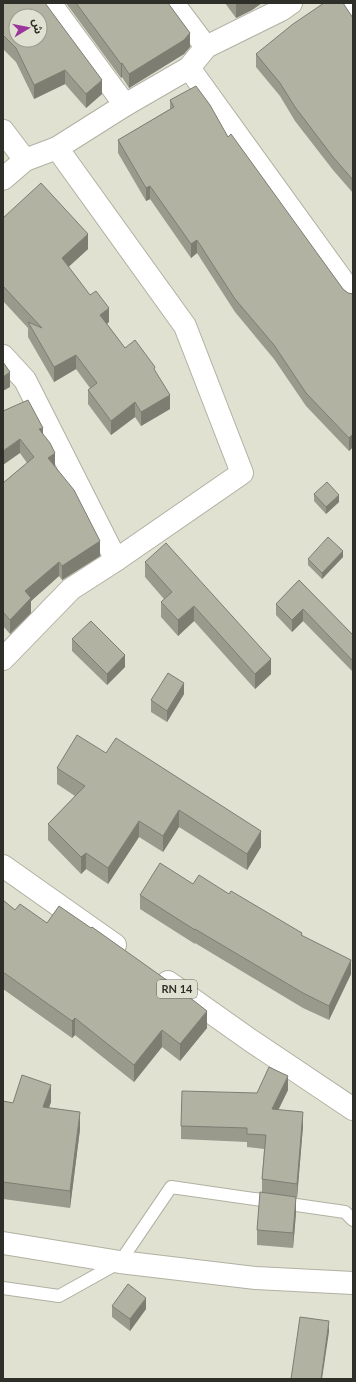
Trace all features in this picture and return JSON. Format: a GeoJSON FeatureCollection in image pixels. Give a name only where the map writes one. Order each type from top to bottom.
{"type":"FeatureCollection","features":[{"type":"Feature","properties":{"kind":"street"},"geometry":{"type":"LineString","coordinates":[[50,3],[125,105]]}},
{"type":"Feature","properties":{"kind":"street"},"geometry":{"type":"LineString","coordinates":[[173,3],[206,47]]}},
{"type":"Feature","properties":{"kind":"street"},"geometry":{"type":"LineString","coordinates":[[349,3],[353,9]]}},
{"type":"Feature","properties":{"kind":"street"},"geometry":{"type":"LineString","coordinates":[[3,179],[25,160],[57,148],[125,105],[189,68],[206,47],[282,5]]}},
{"type":"Feature","properties":{"kind":"street"},"geometry":{"type":"LineString","coordinates":[[189,68],[353,295]]}},
{"type":"Feature","properties":{"kind":"street"},"geometry":{"type":"LineString","coordinates":[[3,131],[25,160]]}},
{"type":"Feature","properties":{"kind":"street"},"geometry":{"type":"LineString","coordinates":[[3,659],[71,589],[242,474],[185,326],[57,148]]}},
{"type":"Feature","properties":{"kind":"street"},"geometry":{"type":"LineString","coordinates":[[3,356],[25,380],[116,560]]}},
{"type":"Feature","properties":{"kind":"street"},"geometry":{"type":"LineString","coordinates":[[3,866],[133,958]]}},
{"type":"Feature","properties":{"kind":"street","name":"RN 14"},"geometry":{"type":"LineString","coordinates":[[152,971],[250,1040],[353,1109]]}},
{"type":"Feature","properties":{"kind":"street"},"geometry":{"type":"LineString","coordinates":[[3,1243],[120,1262],[256,1278],[353,1283]]}},
{"type":"Feature","properties":{"kind":"lane"},"geometry":{"type":"LineString","coordinates":[[3,1288],[59,1296],[120,1262],[171,1188],[346,1212],[353,1220]]}},
{"type":"Feature","properties":{"kind":"building"},"geometry":{"type":"Polygon","coordinates":[[[3,3],[45,3],[102,80],[86,94],[65,70],[34,85],[16,48],[48,48],[48,8],[8,8],[8,40],[3,35],[3,3]]]}},
{"type":"Feature","properties":{"kind":"building"},"geometry":{"type":"Polygon","coordinates":[[[76,3],[168,3],[190,33],[184,40],[129,74],[76,3]]]}},
{"type":"Feature","properties":{"kind":"building"},"geometry":{"type":"Polygon","coordinates":[[[324,3],[343,3],[353,18],[353,180],[333,157],[295,107],[280,83],[256,54],[293,24],[324,3]]]}},
{"type":"Feature","properties":{"kind":"building"},"geometry":{"type":"Polygon","coordinates":[[[196,86],[210,105],[228,137],[231,134],[343,289],[348,293],[353,294],[353,434],[349,438],[306,393],[274,345],[235,299],[197,240],[191,244],[150,186],[146,188],[118,140],[174,107],[170,100],[196,86]]]}},
{"type":"Feature","properties":{"kind":"building"},"geometry":{"type":"Polygon","coordinates":[[[41,183],[88,234],[62,258],[90,295],[96,291],[109,308],[100,315],[125,348],[135,340],[155,367],[154,369],[170,395],[141,412],[135,402],[111,421],[88,390],[97,383],[76,355],[54,367],[28,322],[42,328],[3,286],[3,218],[41,183]]]}},
{"type":"Feature","properties":{"kind":"building"},"geometry":{"type":"Polygon","coordinates":[[[3,362],[10,372],[3,377],[3,362]]]}},
{"type":"Feature","properties":{"kind":"building"},"geometry":{"type":"Polygon","coordinates":[[[28,400],[43,428],[39,429],[50,443],[55,453],[48,458],[74,490],[100,541],[62,566],[59,562],[25,591],[31,598],[10,620],[3,612],[3,483],[34,457],[20,439],[3,451],[3,411],[28,400]]]}},
{"type":"Feature","properties":{"kind":"building"},"geometry":{"type":"Polygon","coordinates":[[[327,482],[339,495],[326,507],[314,494],[327,482]]]}},
{"type":"Feature","properties":{"kind":"building"},"geometry":{"type":"Polygon","coordinates":[[[328,537],[343,551],[322,573],[308,559],[328,537]]]}},
{"type":"Feature","properties":{"kind":"building"},"geometry":{"type":"Polygon","coordinates":[[[166,543],[271,659],[255,674],[194,606],[178,620],[161,602],[172,592],[145,562],[166,543]]]}},
{"type":"Feature","properties":{"kind":"building"},"geometry":{"type":"Polygon","coordinates":[[[299,580],[353,635],[353,661],[303,609],[292,620],[276,604],[299,580]]]}},
{"type":"Feature","properties":{"kind":"building"},"geometry":{"type":"Polygon","coordinates":[[[91,621],[125,655],[107,674],[72,639],[91,621]]]}},
{"type":"Feature","properties":{"kind":"building"},"geometry":{"type":"Polygon","coordinates":[[[168,673],[184,683],[167,711],[151,700],[168,673]]]}},
{"type":"Feature","properties":{"kind":"building"},"geometry":{"type":"Polygon","coordinates":[[[77,735],[106,753],[116,738],[261,831],[247,854],[179,810],[163,836],[139,821],[108,868],[86,853],[81,857],[48,824],[85,786],[57,768],[77,735]]]}},
{"type":"Feature","properties":{"kind":"building"},"geometry":{"type":"Polygon","coordinates":[[[160,863],[193,884],[199,875],[229,894],[231,891],[302,933],[301,935],[351,960],[329,1006],[303,993],[195,930],[140,895],[160,863]]]}},
{"type":"Feature","properties":{"kind":"building"},"geometry":{"type":"Polygon","coordinates":[[[3,900],[15,910],[20,904],[47,923],[59,906],[91,928],[92,927],[175,986],[207,1011],[180,1044],[162,1030],[134,1065],[75,1018],[72,1021],[3,972],[3,900]]]}},
{"type":"Feature","properties":{"kind":"building"},"geometry":{"type":"Polygon","coordinates":[[[269,1067],[288,1076],[272,1109],[303,1112],[297,1184],[262,1179],[266,1135],[247,1134],[247,1128],[181,1126],[182,1091],[257,1093],[269,1067]]]}},
{"type":"Feature","properties":{"kind":"building"},"geometry":{"type":"Polygon","coordinates":[[[22,1075],[51,1085],[43,1107],[80,1112],[70,1191],[3,1182],[3,1101],[13,1103],[22,1075]]]}},
{"type":"Feature","properties":{"kind":"building"},"geometry":{"type":"Polygon","coordinates":[[[260,1192],[296,1197],[293,1233],[257,1230],[260,1192]]]}},
{"type":"Feature","properties":{"kind":"building"},"geometry":{"type":"Polygon","coordinates":[[[128,1284],[146,1298],[130,1319],[112,1306],[128,1284]]]}},
{"type":"Feature","properties":{"kind":"building"},"geometry":{"type":"Polygon","coordinates":[[[300,1317],[329,1321],[321,1379],[291,1379],[300,1317]]]}}]}
